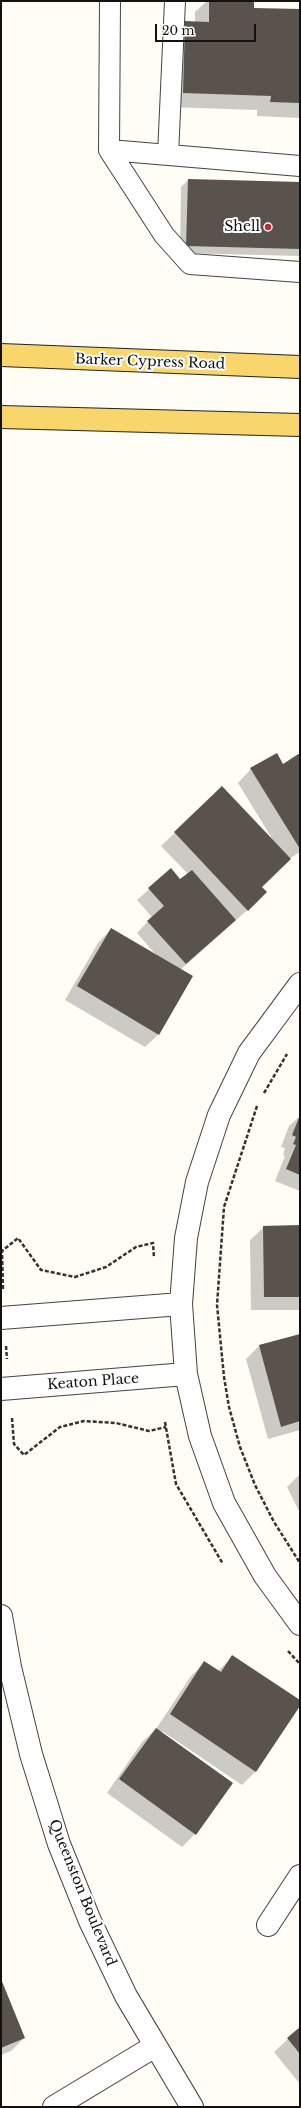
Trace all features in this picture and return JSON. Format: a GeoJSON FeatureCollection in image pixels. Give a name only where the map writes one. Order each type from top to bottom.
{"type":"FeatureCollection","features":[{"type":"Feature","properties":{"kind":"main road","name":"Barker Cypress Road"},"geometry":{"type":"LineString","coordinates":[[1,355],[300,367]]}},
{"type":"Feature","properties":{"kind":"main road"},"geometry":{"type":"LineString","coordinates":[[1,417],[300,425]]}},
{"type":"Feature","properties":{"kind":"street"},"geometry":{"type":"LineString","coordinates":[[300,984],[249,1053],[219,1115],[197,1182],[186,1238],[181,1304],[182,1342],[186,1374],[200,1436],[224,1502],[265,1576],[300,1624]]}},
{"type":"Feature","properties":{"kind":"street"},"geometry":{"type":"LineString","coordinates":[[1,1318],[181,1304]]}},
{"type":"Feature","properties":{"kind":"street","name":"Keaton Place"},"geometry":{"type":"LineString","coordinates":[[1,1389],[186,1374]]}},
{"type":"Feature","properties":{"kind":"street","name":"Queenston Boulevard"},"geometry":{"type":"LineString","coordinates":[[1,1616],[10,1667],[31,1754],[59,1844],[90,1921],[126,1996],[192,2107]]}},
{"type":"Feature","properties":{"kind":"street"},"geometry":{"type":"LineString","coordinates":[[268,1925],[300,1876]]}},
{"type":"Feature","properties":{"kind":"street"},"geometry":{"type":"LineString","coordinates":[[54,2107],[155,2046]]}},
{"type":"Feature","properties":{"kind":"lane"},"geometry":{"type":"LineString","coordinates":[[110,1],[109,150],[164,235],[190,264],[300,272]]}},
{"type":"Feature","properties":{"kind":"lane"},"geometry":{"type":"LineString","coordinates":[[168,155],[174,1]]}},
{"type":"Feature","properties":{"kind":"lane"},"geometry":{"type":"LineString","coordinates":[[109,150],[300,166]]}},
{"type":"Feature","properties":{"kind":"path"},"geometry":{"type":"LineString","coordinates":[[263,1096],[289,1050]]}},
{"type":"Feature","properties":{"kind":"path"},"geometry":{"type":"LineString","coordinates":[[259,1102],[224,1207],[217,1305],[224,1377],[229,1408],[240,1448],[255,1485],[274,1522],[300,1563]]}},
{"type":"Feature","properties":{"kind":"path"},"geometry":{"type":"LineString","coordinates":[[18,1238],[41,1270],[75,1277],[106,1267],[136,1247],[153,1243]]}},
{"type":"Feature","properties":{"kind":"path"},"geometry":{"type":"LineString","coordinates":[[24,1455],[60,1427],[84,1421],[116,1423],[149,1431],[166,1426]]}},
{"type":"Feature","properties":{"kind":"building"},"geometry":{"type":"Polygon","coordinates":[[[209,1],[254,1],[254,8],[300,9],[300,103],[270,102],[271,96],[183,93],[185,21],[209,22],[209,1]]]}},
{"type":"Feature","properties":{"kind":"building"},"geometry":{"type":"Polygon","coordinates":[[[188,179],[300,182],[300,249],[186,246],[188,179]]]}},
{"type":"Feature","properties":{"kind":"building"},"geometry":{"type":"Polygon","coordinates":[[[277,753],[283,764],[300,753],[300,849],[250,768],[277,753]]]}},
{"type":"Feature","properties":{"kind":"building"},"geometry":{"type":"Polygon","coordinates":[[[222,786],[291,859],[262,887],[267,892],[248,911],[174,832],[222,786]]]}},
{"type":"Feature","properties":{"kind":"building"},"geometry":{"type":"Polygon","coordinates":[[[171,868],[180,879],[192,870],[236,920],[186,964],[147,921],[164,906],[148,888],[171,868]]]}},
{"type":"Feature","properties":{"kind":"building"},"geometry":{"type":"Polygon","coordinates":[[[111,928],[193,976],[159,1035],[77,986],[111,928]]]}},
{"type":"Feature","properties":{"kind":"building"},"geometry":{"type":"Polygon","coordinates":[[[300,1115],[300,1175],[286,1169],[296,1145],[293,1144],[296,1137],[292,1135],[300,1115]]]}},
{"type":"Feature","properties":{"kind":"building"},"geometry":{"type":"Polygon","coordinates":[[[300,1225],[300,1297],[264,1297],[263,1226],[300,1225]]]}},
{"type":"Feature","properties":{"kind":"building"},"geometry":{"type":"Polygon","coordinates":[[[300,1334],[300,1421],[281,1427],[259,1345],[300,1334]]]}},
{"type":"Feature","properties":{"kind":"building"},"geometry":{"type":"Polygon","coordinates":[[[232,1655],[300,1700],[300,1706],[256,1772],[170,1714],[204,1661],[221,1672],[232,1655]]]}},
{"type":"Feature","properties":{"kind":"building"},"geometry":{"type":"Polygon","coordinates":[[[156,1728],[233,1783],[196,1835],[119,1779],[156,1728]]]}},
{"type":"Feature","properties":{"kind":"building"},"geometry":{"type":"Polygon","coordinates":[[[1,1979],[25,2038],[1,2048],[1,1979]]]}},
{"type":"Feature","properties":{"kind":"building"},"geometry":{"type":"Polygon","coordinates":[[[300,2027],[300,2054],[287,2038],[300,2027]]]}},
{"type":"Feature","properties":{"kind":"place","name":"Shell"},"geometry":{"type":"Point","coordinates":[268,227]}}]}
